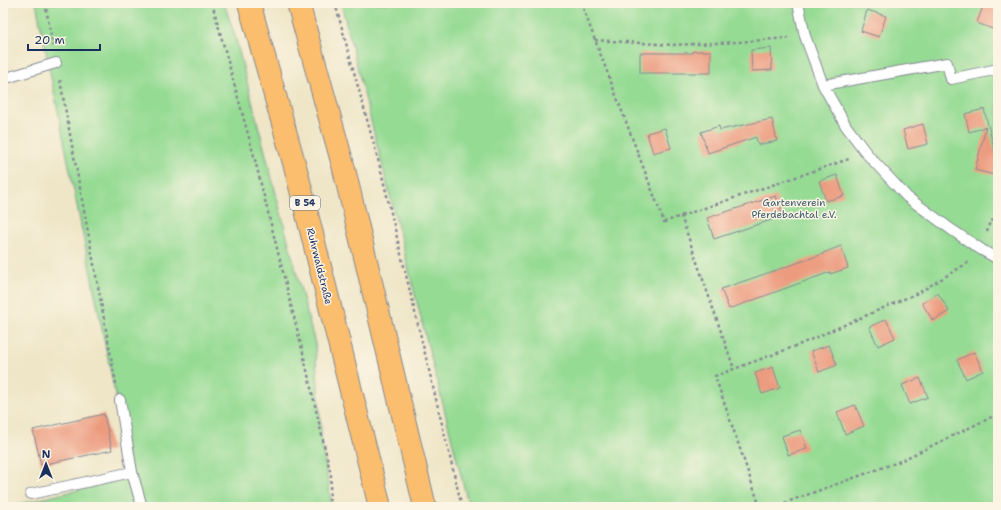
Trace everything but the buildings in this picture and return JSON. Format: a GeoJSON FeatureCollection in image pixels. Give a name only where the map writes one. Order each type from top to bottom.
{"type":"FeatureCollection","features":[{"type":"Feature","properties":{"kind":"highway","name":"Ruhrwaldstraße"},"geometry":{"type":"LineString","coordinates":[[249,3],[296,170],[380,507]]}},
{"type":"Feature","properties":{"kind":"highway"},"geometry":{"type":"LineString","coordinates":[[298,3],[343,165],[425,507]]}},
{"type":"Feature","properties":{"kind":"highway"},"geometry":{"type":"LineString","coordinates":[[366,507],[369,484],[369,463]]}},
{"type":"Feature","properties":{"kind":"lane"},"geometry":{"type":"LineString","coordinates":[[798,3],[805,36],[823,85],[846,126],[866,154],[907,196],[952,230],[998,259]]}},
{"type":"Feature","properties":{"kind":"lane"},"geometry":{"type":"LineString","coordinates":[[823,85],[947,62],[951,79],[998,69]]}},
{"type":"Feature","properties":{"kind":"lane"},"geometry":{"type":"LineString","coordinates":[[3,79],[56,63]]}},
{"type":"Feature","properties":{"kind":"lane"},"geometry":{"type":"LineString","coordinates":[[120,400],[132,472],[142,507]]}},
{"type":"Feature","properties":{"kind":"lane"},"geometry":{"type":"LineString","coordinates":[[31,494],[132,472]]}},
{"type":"Feature","properties":{"kind":"path"},"geometry":{"type":"LineString","coordinates":[[45,3],[120,400]]}},
{"type":"Feature","properties":{"kind":"path"},"geometry":{"type":"LineString","coordinates":[[212,3],[254,156],[305,361],[331,475],[329,507]]}},
{"type":"Feature","properties":{"kind":"path"},"geometry":{"type":"LineString","coordinates":[[335,3],[379,163],[462,507]]}},
{"type":"Feature","properties":{"kind":"path"},"geometry":{"type":"LineString","coordinates":[[581,3],[664,222],[866,154]]}},
{"type":"Feature","properties":{"kind":"path"},"geometry":{"type":"LineString","coordinates":[[595,40],[673,45],[738,42],[805,36]]}},
{"type":"Feature","properties":{"kind":"path"},"geometry":{"type":"LineString","coordinates":[[681,216],[734,369]]}},
{"type":"Feature","properties":{"kind":"path"},"geometry":{"type":"LineString","coordinates":[[760,507],[715,376],[796,346],[920,292],[980,255],[982,250]]}},
{"type":"Feature","properties":{"kind":"path"},"geometry":{"type":"LineString","coordinates":[[773,507],[898,462],[998,414]]}},
{"type":"Feature","properties":{"kind":"green space"},"geometry":{"type":"Polygon","coordinates":[[[36,3],[224,3],[235,36],[315,344],[322,443],[332,507],[7,507],[132,477],[36,3]]]}},
{"type":"Feature","properties":{"kind":"green space","name":"Gartenverein Pferdebachtal e.V."},"geometry":{"type":"Polygon","coordinates":[[[341,3],[998,3],[998,507],[469,507],[341,3]]]}}]}
